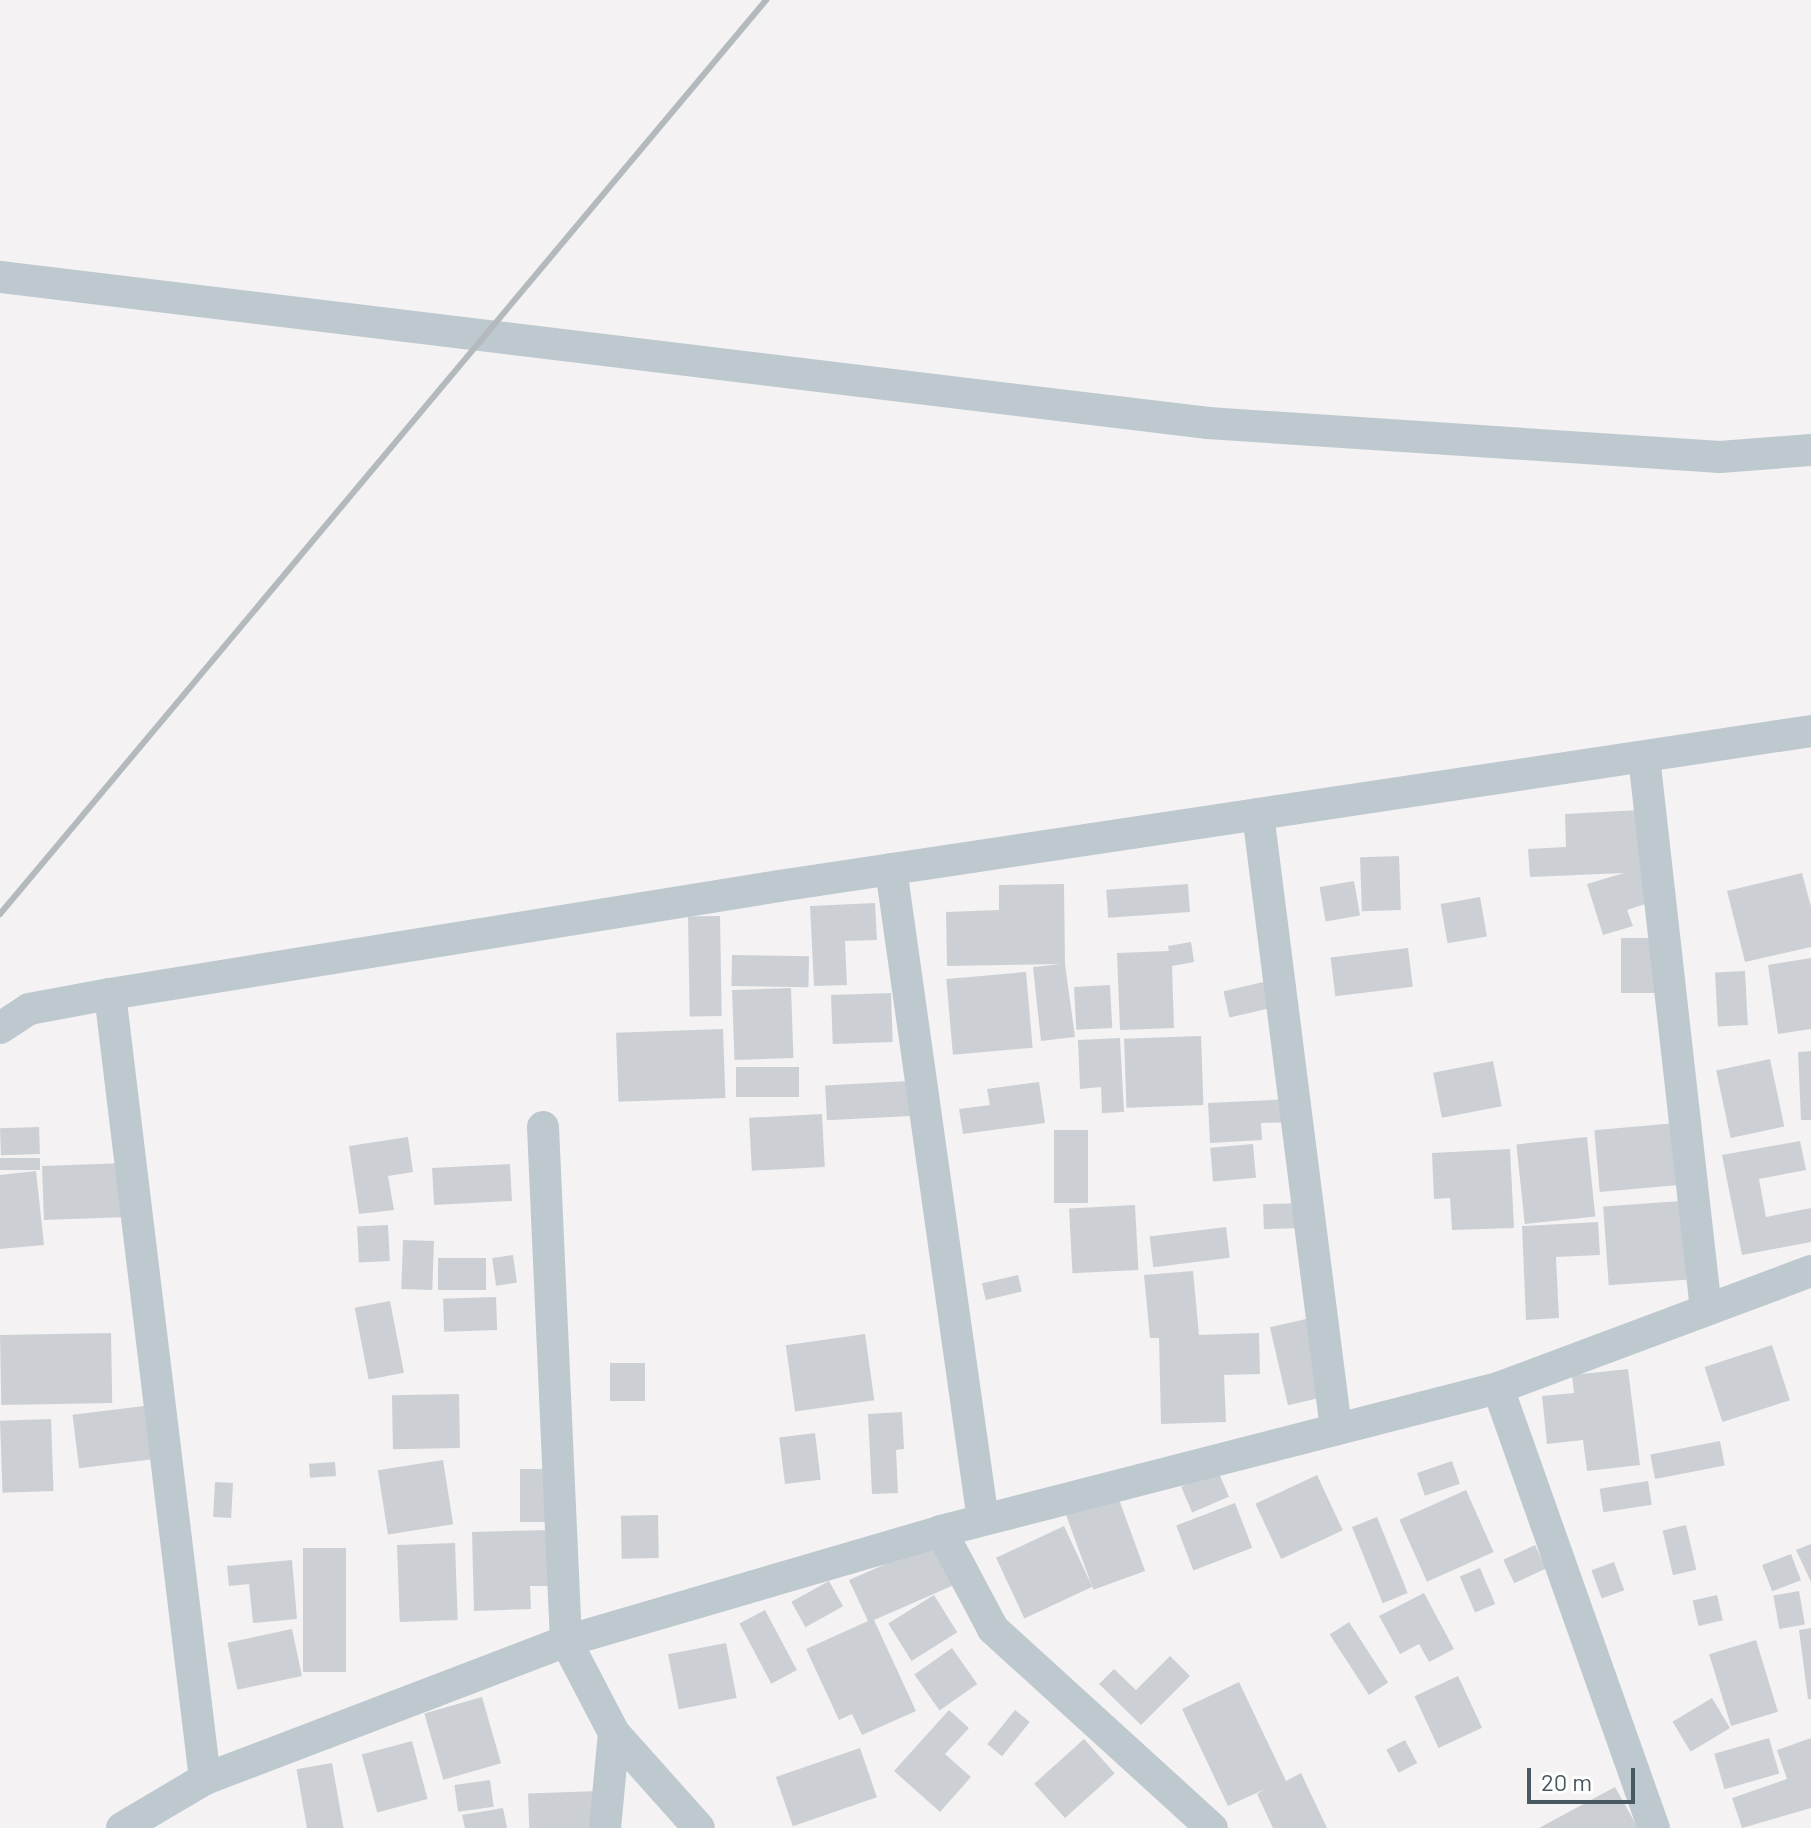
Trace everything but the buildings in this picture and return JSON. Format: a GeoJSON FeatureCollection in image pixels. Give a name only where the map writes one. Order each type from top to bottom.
{"type":"FeatureCollection","features":[{"type":"Feature","properties":{"kind":"street"},"geometry":{"type":"LineString","coordinates":[[0,277],[1208,423],[1720,457],[1811,450]]}},
{"type":"Feature","properties":{"kind":"street"},"geometry":{"type":"LineString","coordinates":[[0,1028],[29,1009],[110,994],[891,869],[1811,731]]}},
{"type":"Feature","properties":{"kind":"street"},"geometry":{"type":"LineString","coordinates":[[1644,757],[1706,1310]]}},
{"type":"Feature","properties":{"kind":"street"},"geometry":{"type":"LineString","coordinates":[[1258,814],[1336,1429]]}},
{"type":"Feature","properties":{"kind":"street"},"geometry":{"type":"LineString","coordinates":[[891,869],[983,1520]]}},
{"type":"Feature","properties":{"kind":"street"},"geometry":{"type":"LineString","coordinates":[[110,994],[205,1779]]}},
{"type":"Feature","properties":{"kind":"street"},"geometry":{"type":"LineString","coordinates":[[543,1127],[566,1641],[614,1733],[699,1828]]}},
{"type":"Feature","properties":{"kind":"street"},"geometry":{"type":"LineString","coordinates":[[122,1828],[158,1819],[205,1779],[566,1641],[941,1531],[1498,1388],[1811,1271]]}},
{"type":"Feature","properties":{"kind":"street"},"geometry":{"type":"LineString","coordinates":[[1498,1388],[1654,1828]]}},
{"type":"Feature","properties":{"kind":"street"},"geometry":{"type":"LineString","coordinates":[[941,1531],[993,1629],[1212,1828]]}},
{"type":"Feature","properties":{"kind":"street"},"geometry":{"type":"LineString","coordinates":[[605,1828],[614,1733]]}},
{"type":"Feature","properties":{"kind":"railway"},"geometry":{"type":"LineString","coordinates":[[0,914],[766,0]]}}]}
